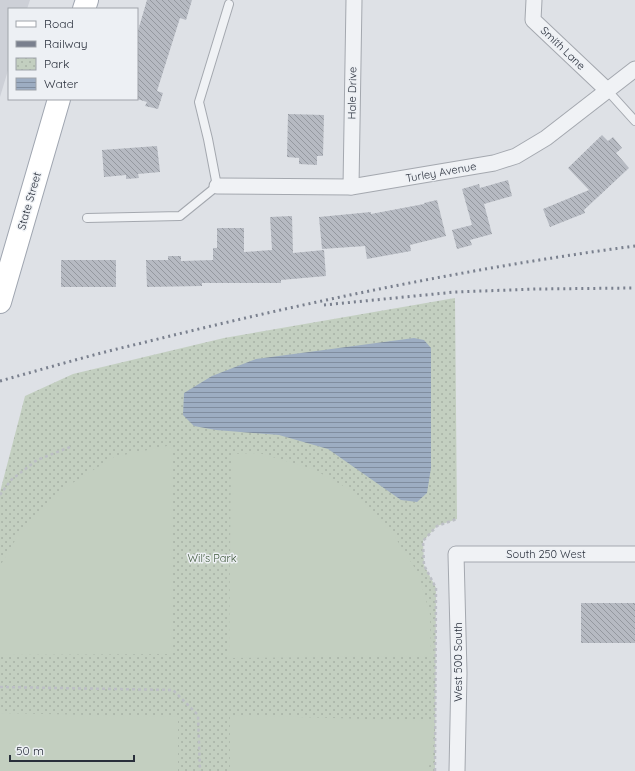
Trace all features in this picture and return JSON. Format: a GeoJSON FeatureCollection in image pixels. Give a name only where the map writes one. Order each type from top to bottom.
{"type":"FeatureCollection","features":[{"type":"Feature","properties":{"kind":"main road","name":"State Street"},"geometry":{"type":"LineString","coordinates":[[0,302],[59,100]]}},
{"type":"Feature","properties":{"kind":"street","name":"Hale Drive"},"geometry":{"type":"LineString","coordinates":[[351,187],[354,0]]}},
{"type":"Feature","properties":{"kind":"street","name":"Smith Lane"},"geometry":{"type":"LineString","coordinates":[[534,0],[534,20],[607,90]]}},
{"type":"Feature","properties":{"kind":"street","name":"Turley Avenue"},"geometry":{"type":"LineString","coordinates":[[217,186],[351,187],[494,163],[516,156],[546,138],[635,69]]}},
{"type":"Feature","properties":{"kind":"street","name":"South 250 West"},"geometry":{"type":"LineString","coordinates":[[456,554],[635,554]]}},
{"type":"Feature","properties":{"kind":"street","name":"West 500 South"},"geometry":{"type":"LineString","coordinates":[[456,554],[459,673],[457,771]]}},
{"type":"Feature","properties":{"kind":"lane"},"geometry":{"type":"LineString","coordinates":[[87,218],[180,216],[217,186],[199,102],[229,4]]}},
{"type":"Feature","properties":{"kind":"lane"},"geometry":{"type":"LineString","coordinates":[[607,90],[635,121]]}},
{"type":"Feature","properties":{"kind":"path"},"geometry":{"type":"LineString","coordinates":[[0,494],[11,480],[37,460],[70,448]]}},
{"type":"Feature","properties":{"kind":"path"},"geometry":{"type":"LineString","coordinates":[[435,771],[436,588],[424,565],[423,541],[437,526],[457,519]]}},
{"type":"Feature","properties":{"kind":"path"},"geometry":{"type":"LineString","coordinates":[[0,687],[173,690],[198,715],[200,771]]}},
{"type":"Feature","properties":{"kind":"shaded area"},"geometry":{"type":"Polygon","coordinates":[[[0,0],[30,0],[27,8],[8,8],[8,70],[0,97],[0,0]]]}},
{"type":"Feature","properties":{"kind":"green space","name":"Wil's Park"},"geometry":{"type":"Polygon","coordinates":[[[455,298],[457,519],[437,526],[423,541],[424,565],[436,588],[435,771],[0,771],[0,492],[25,396],[73,374],[224,338],[455,298]]]}},
{"type":"Feature","properties":{"kind":"green space"},"geometry":{"type":"Polygon","coordinates":[[[172,445],[172,654],[0,655],[0,566],[20,532],[63,489],[114,457],[172,445]]]}},
{"type":"Feature","properties":{"kind":"green space"},"geometry":{"type":"Polygon","coordinates":[[[259,453],[313,469],[354,492],[393,534],[418,573],[430,614],[431,656],[229,658],[231,454],[259,453]]]}},
{"type":"Feature","properties":{"kind":"green space"},"geometry":{"type":"Polygon","coordinates":[[[0,713],[178,717],[178,771],[0,771],[0,713]]]}},
{"type":"Feature","properties":{"kind":"green space"},"geometry":{"type":"Polygon","coordinates":[[[230,715],[435,721],[431,761],[427,771],[230,771],[230,715]]]}},
{"type":"Feature","properties":{"kind":"water"},"geometry":{"type":"Polygon","coordinates":[[[414,338],[424,340],[431,348],[431,468],[427,493],[417,502],[401,500],[328,449],[279,435],[216,430],[194,426],[183,415],[184,393],[212,376],[256,359],[414,338]]]}},
{"type":"Feature","properties":{"kind":"building"},"geometry":{"type":"Polygon","coordinates":[[[147,0],[192,0],[186,20],[180,18],[157,91],[163,93],[158,109],[145,106],[147,102],[138,99],[138,31],[147,0]]]}},
{"type":"Feature","properties":{"kind":"building"},"geometry":{"type":"Polygon","coordinates":[[[288,114],[324,115],[323,156],[317,156],[317,165],[299,164],[299,158],[287,157],[288,114]]]}},
{"type":"Feature","properties":{"kind":"building"},"geometry":{"type":"Polygon","coordinates":[[[602,135],[608,141],[613,137],[622,148],[616,153],[629,168],[584,210],[585,213],[550,227],[543,209],[589,190],[568,168],[602,135]]]}},
{"type":"Feature","properties":{"kind":"building"},"geometry":{"type":"Polygon","coordinates":[[[157,146],[160,172],[138,174],[139,178],[126,179],[126,175],[104,177],[102,150],[157,146]]]}},
{"type":"Feature","properties":{"kind":"building"},"geometry":{"type":"Polygon","coordinates":[[[508,180],[512,196],[484,204],[492,234],[470,240],[472,245],[457,249],[452,230],[472,225],[462,189],[479,184],[480,188],[508,180]]]}},
{"type":"Feature","properties":{"kind":"building"},"geometry":{"type":"Polygon","coordinates":[[[437,200],[446,236],[410,245],[411,251],[367,259],[365,246],[322,249],[319,217],[371,212],[371,214],[424,204],[437,200]]]}},
{"type":"Feature","properties":{"kind":"building"},"geometry":{"type":"Polygon","coordinates":[[[292,216],[293,253],[324,250],[326,276],[281,280],[281,283],[202,283],[202,286],[147,287],[146,260],[168,260],[168,256],[181,256],[181,261],[213,260],[213,248],[217,248],[217,228],[244,228],[244,252],[272,250],[270,217],[292,216]]]}},
{"type":"Feature","properties":{"kind":"building"},"geometry":{"type":"Polygon","coordinates":[[[61,260],[116,260],[116,287],[61,287],[61,260]]]}},
{"type":"Feature","properties":{"kind":"building"},"geometry":{"type":"Polygon","coordinates":[[[581,603],[635,603],[635,643],[581,643],[581,603]]]}},
{"type":"Feature","properties":{"kind":"railway"},"geometry":{"type":"LineString","coordinates":[[0,381],[124,347],[387,287],[511,265],[635,246]]}},
{"type":"Feature","properties":{"kind":"railway"},"geometry":{"type":"LineString","coordinates":[[324,305],[455,292],[635,288]]}}]}
